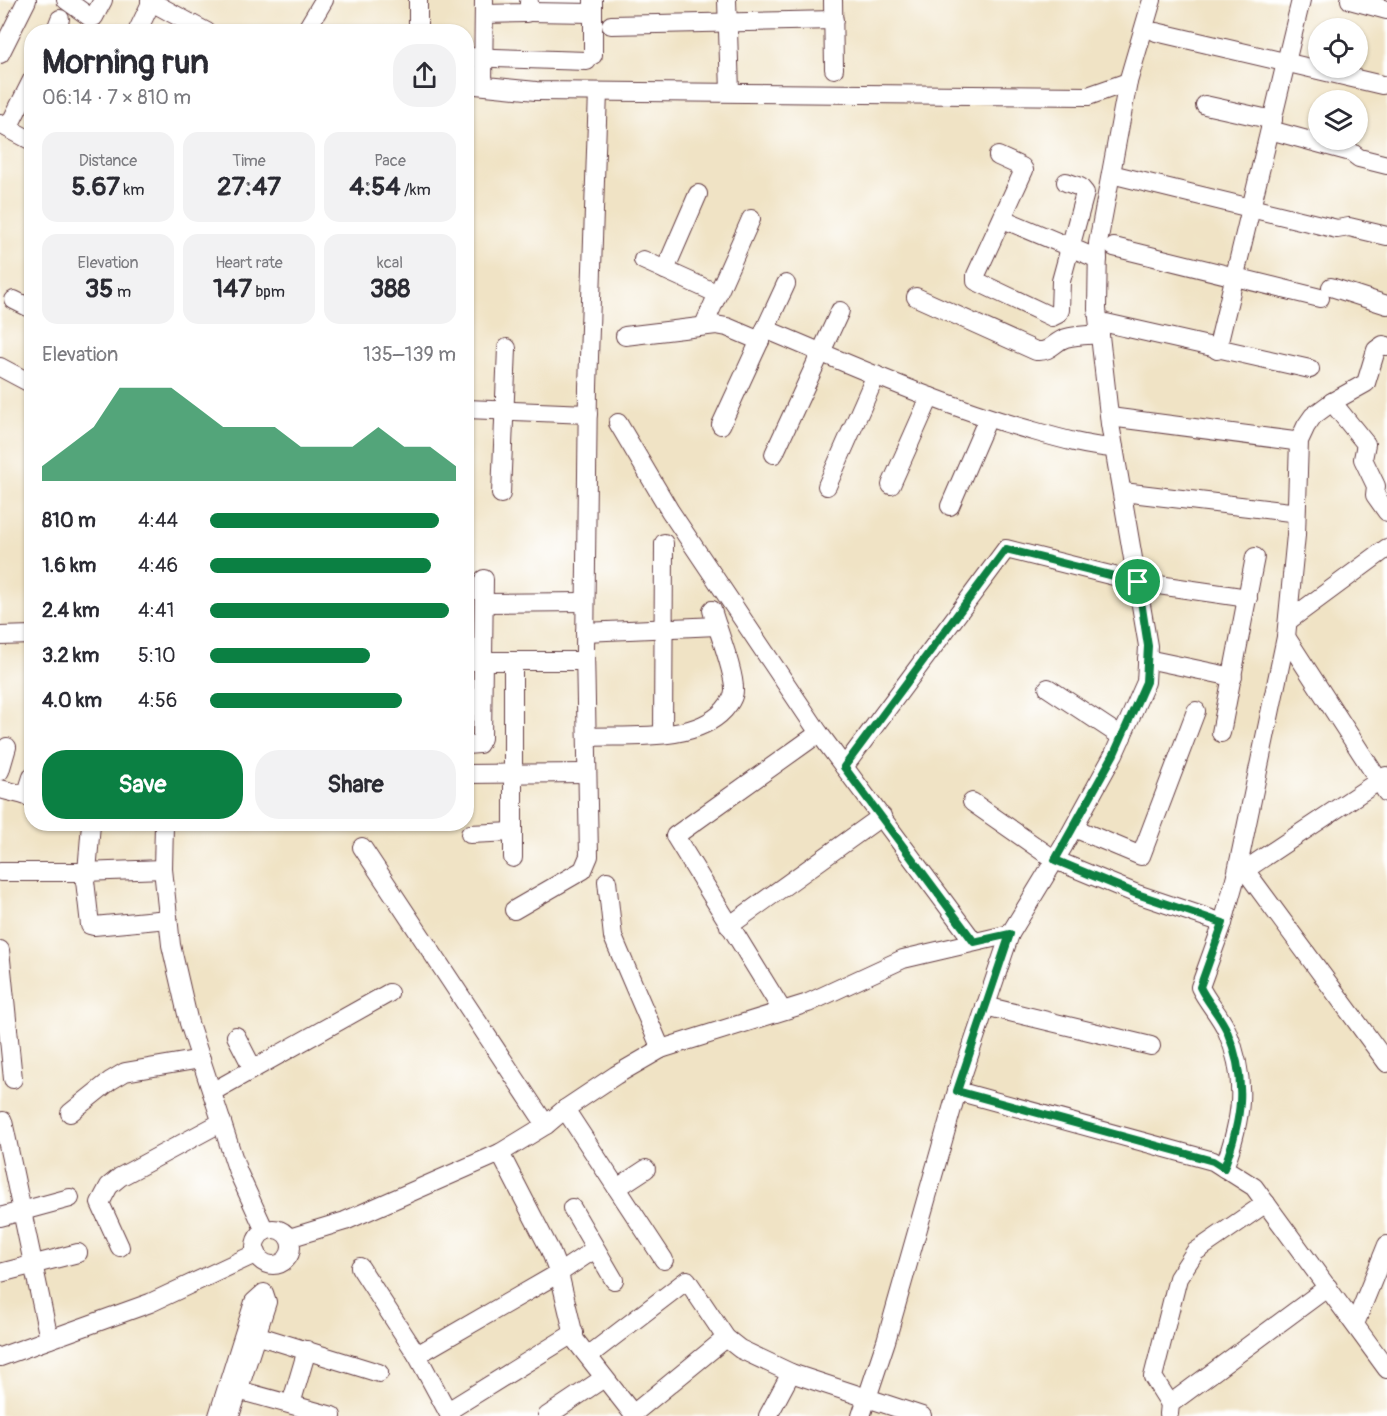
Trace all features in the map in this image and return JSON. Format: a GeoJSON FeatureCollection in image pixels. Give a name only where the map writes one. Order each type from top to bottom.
{"type":"FeatureCollection","features":[{"type":"Feature","properties":{"kind":"street"},"geometry":{"type":"LineString","coordinates":[[0,54],[27,0]]}},
{"type":"Feature","properties":{"kind":"street"},"geometry":{"type":"LineString","coordinates":[[66,0],[91,18],[94,17],[103,0]]}},
{"type":"Feature","properties":{"kind":"street"},"geometry":{"type":"LineString","coordinates":[[140,24],[150,0],[184,24]]}},
{"type":"Feature","properties":{"kind":"street"},"geometry":{"type":"LineString","coordinates":[[310,24],[324,0]]}},
{"type":"Feature","properties":{"kind":"street"},"geometry":{"type":"LineString","coordinates":[[418,0],[418,24]]}},
{"type":"Feature","properties":{"kind":"street"},"geometry":{"type":"LineString","coordinates":[[727,0],[730,92]]}},
{"type":"Feature","properties":{"kind":"street"},"geometry":{"type":"LineString","coordinates":[[833,0],[834,69]]}},
{"type":"Feature","properties":{"kind":"street"},"geometry":{"type":"LineString","coordinates":[[864,1408],[886,1341],[957,1091],[1010,934],[1074,828],[1122,737],[1146,682],[1148,646],[1114,448],[1103,329],[1097,309],[1098,243],[1128,82],[1152,0]]}},
{"type":"Feature","properties":{"kind":"street"},"geometry":{"type":"LineString","coordinates":[[1217,350],[1301,0]]}},
{"type":"Feature","properties":{"kind":"street"},"geometry":{"type":"LineString","coordinates":[[1350,0],[1387,10]]}},
{"type":"Feature","properties":{"kind":"street"},"geometry":{"type":"LineString","coordinates":[[475,58],[590,58],[593,6],[484,7],[475,58],[475,84],[536,91],[1088,96],[1128,82]]}},
{"type":"Feature","properties":{"kind":"street"},"geometry":{"type":"LineString","coordinates":[[611,25],[834,20]]}},
{"type":"Feature","properties":{"kind":"street"},"geometry":{"type":"LineString","coordinates":[[1156,32],[1382,85]]}},
{"type":"Feature","properties":{"kind":"street"},"geometry":{"type":"LineString","coordinates":[[24,92],[2,126],[24,137]]}},
{"type":"Feature","properties":{"kind":"street"},"geometry":{"type":"LineString","coordinates":[[514,910],[583,870],[589,856],[585,602],[598,92]]}},
{"type":"Feature","properties":{"kind":"street"},"geometry":{"type":"LineString","coordinates":[[1204,105],[1272,125],[1351,152],[1359,158],[1387,165]]}},
{"type":"Feature","properties":{"kind":"street"},"geometry":{"type":"LineString","coordinates":[[998,156],[1024,170],[976,275],[976,281],[1052,317],[1060,310],[1061,281],[1085,193],[1080,187],[1066,182]]}},
{"type":"Feature","properties":{"kind":"street"},"geometry":{"type":"LineString","coordinates":[[1111,174],[1337,229],[1348,227],[1387,236]]}},
{"type":"Feature","properties":{"kind":"street"},"geometry":{"type":"LineString","coordinates":[[665,270],[698,194]]}},
{"type":"Feature","properties":{"kind":"street"},"geometry":{"type":"LineString","coordinates":[[704,326],[751,219]]}},
{"type":"Feature","properties":{"kind":"street"},"geometry":{"type":"LineString","coordinates":[[1003,219],[1098,259]]}},
{"type":"Feature","properties":{"kind":"street"},"geometry":{"type":"LineString","coordinates":[[1114,247],[1234,276],[1387,305]]}},
{"type":"Feature","properties":{"kind":"street"},"geometry":{"type":"LineString","coordinates":[[644,260],[717,294]]}},
{"type":"Feature","properties":{"kind":"street"},"geometry":{"type":"LineString","coordinates":[[721,425],[786,284]]}},
{"type":"Feature","properties":{"kind":"street"},"geometry":{"type":"LineString","coordinates":[[916,297],[1036,351],[1053,347],[1066,338],[1103,329],[1310,369]]}},
{"type":"Feature","properties":{"kind":"street"},"geometry":{"type":"LineString","coordinates":[[14,300],[24,305]]}},
{"type":"Feature","properties":{"kind":"street"},"geometry":{"type":"LineString","coordinates":[[774,454],[840,310]]}},
{"type":"Feature","properties":{"kind":"street"},"geometry":{"type":"LineString","coordinates":[[625,336],[704,326],[727,327],[763,335],[822,352],[930,397],[988,418],[1082,444],[1114,448]]}},
{"type":"Feature","properties":{"kind":"street"},"geometry":{"type":"LineString","coordinates":[[1224,1168],[1236,1135],[1240,1111],[1238,1065],[1226,1029],[1200,987],[1240,873],[1287,629],[1296,535],[1299,441],[1313,416],[1332,402],[1366,383],[1376,350],[1383,345],[1387,346]]}},
{"type":"Feature","properties":{"kind":"street"},"geometry":{"type":"LineString","coordinates":[[501,494],[507,348]]}},
{"type":"Feature","properties":{"kind":"street"},"geometry":{"type":"LineString","coordinates":[[0,367],[24,380]]}},
{"type":"Feature","properties":{"kind":"street"},"geometry":{"type":"LineString","coordinates":[[827,486],[876,375]]}},
{"type":"Feature","properties":{"kind":"street"},"geometry":{"type":"LineString","coordinates":[[891,485],[930,397]]}},
{"type":"Feature","properties":{"kind":"street"},"geometry":{"type":"LineString","coordinates":[[1332,402],[1366,444],[1363,459],[1376,486],[1376,498],[1387,512]]}},
{"type":"Feature","properties":{"kind":"street"},"geometry":{"type":"LineString","coordinates":[[474,409],[588,414]]}},
{"type":"Feature","properties":{"kind":"street"},"geometry":{"type":"LineString","coordinates":[[1110,417],[1294,441]]}},
{"type":"Feature","properties":{"kind":"street"},"geometry":{"type":"LineString","coordinates":[[950,506],[988,418]]}},
{"type":"Feature","properties":{"kind":"street"},"geometry":{"type":"LineString","coordinates":[[618,423],[670,511],[819,733],[974,942]]}},
{"type":"Feature","properties":{"kind":"street"},"geometry":{"type":"LineString","coordinates":[[1123,492],[1290,512]]}},
{"type":"Feature","properties":{"kind":"street"},"geometry":{"type":"LineString","coordinates":[[663,734],[664,543]]}},
{"type":"Feature","properties":{"kind":"street"},"geometry":{"type":"LineString","coordinates":[[1287,629],[1387,548]]}},
{"type":"Feature","properties":{"kind":"street"},"geometry":{"type":"LineString","coordinates":[[844,767],[1006,549],[1138,582],[1248,598]]}},
{"type":"Feature","properties":{"kind":"street"},"geometry":{"type":"LineString","coordinates":[[1221,733],[1255,557]]}},
{"type":"Feature","properties":{"kind":"street"},"geometry":{"type":"LineString","coordinates":[[474,744],[482,741],[474,703],[474,661],[478,612],[484,579]]}},
{"type":"Feature","properties":{"kind":"street"},"geometry":{"type":"LineString","coordinates":[[478,612],[585,602]]}},
{"type":"Feature","properties":{"kind":"street"},"geometry":{"type":"LineString","coordinates":[[585,632],[664,628],[714,618],[734,690],[731,702],[713,720],[703,726],[663,734],[587,737]]}},
{"type":"Feature","properties":{"kind":"street"},"geometry":{"type":"LineString","coordinates":[[1240,873],[1384,783],[1287,629]]}},
{"type":"Feature","properties":{"kind":"street"},"geometry":{"type":"LineString","coordinates":[[0,636],[24,635]]}},
{"type":"Feature","properties":{"kind":"street"},"geometry":{"type":"LineString","coordinates":[[1147,659],[1233,677]]}},
{"type":"Feature","properties":{"kind":"street"},"geometry":{"type":"LineString","coordinates":[[474,661],[585,661]]}},
{"type":"Feature","properties":{"kind":"street"},"geometry":{"type":"LineString","coordinates":[[513,661],[513,858]]}},
{"type":"Feature","properties":{"kind":"street"},"geometry":{"type":"LineString","coordinates":[[1048,688],[1122,737]]}},
{"type":"Feature","properties":{"kind":"street"},"geometry":{"type":"LineString","coordinates":[[1074,828],[1141,856],[1196,711]]}},
{"type":"Feature","properties":{"kind":"street"},"geometry":{"type":"LineString","coordinates":[[782,1010],[675,836],[819,733]]}},
{"type":"Feature","properties":{"kind":"street"},"geometry":{"type":"LineString","coordinates":[[0,771],[7,747]]}},
{"type":"Feature","properties":{"kind":"street"},"geometry":{"type":"LineString","coordinates":[[474,774],[587,773]]}},
{"type":"Feature","properties":{"kind":"street"},"geometry":{"type":"LineString","coordinates":[[0,789],[24,796]]}},
{"type":"Feature","properties":{"kind":"street"},"geometry":{"type":"LineString","coordinates":[[972,802],[1055,860],[1137,894],[1223,923]]}},
{"type":"Feature","properties":{"kind":"street"},"geometry":{"type":"LineString","coordinates":[[729,926],[882,816]]}},
{"type":"Feature","properties":{"kind":"street"},"geometry":{"type":"LineString","coordinates":[[90,831],[86,872],[90,925],[168,920]]}},
{"type":"Feature","properties":{"kind":"street"},"geometry":{"type":"LineString","coordinates":[[164,831],[163,869],[171,945],[186,1012],[238,1172],[265,1231]]}},
{"type":"Feature","properties":{"kind":"street"},"geometry":{"type":"LineString","coordinates":[[470,834],[513,832]]}},
{"type":"Feature","properties":{"kind":"street"},"geometry":{"type":"LineString","coordinates":[[362,847],[546,1125]]}},
{"type":"Feature","properties":{"kind":"street"},"geometry":{"type":"LineString","coordinates":[[0,872],[163,869]]}},
{"type":"Feature","properties":{"kind":"street"},"geometry":{"type":"LineString","coordinates":[[1240,873],[1387,1063]]}},
{"type":"Feature","properties":{"kind":"street"},"geometry":{"type":"LineString","coordinates":[[607,881],[613,937],[661,1049]]}},
{"type":"Feature","properties":{"kind":"street"},"geometry":{"type":"LineString","coordinates":[[289,1238],[345,1221],[500,1153],[546,1125],[565,1109],[616,1075],[661,1049],[808,1003],[903,959],[1010,934]]}},
{"type":"Feature","properties":{"kind":"street"},"geometry":{"type":"LineString","coordinates":[[0,950],[13,1079]]}},
{"type":"Feature","properties":{"kind":"street"},"geometry":{"type":"LineString","coordinates":[[212,1092],[389,993]]}},
{"type":"Feature","properties":{"kind":"street"},"geometry":{"type":"LineString","coordinates":[[986,1006],[1151,1047]]}},
{"type":"Feature","properties":{"kind":"street"},"geometry":{"type":"LineString","coordinates":[[236,1036],[253,1069]]}},
{"type":"Feature","properties":{"kind":"street"},"geometry":{"type":"LineString","coordinates":[[70,1113],[121,1074],[201,1059]]}},
{"type":"Feature","properties":{"kind":"street"},"geometry":{"type":"LineString","coordinates":[[957,1091],[1213,1161],[1254,1187],[1387,1369]]}},
{"type":"Feature","properties":{"kind":"street"},"geometry":{"type":"LineString","coordinates":[[565,1109],[664,1260]]}},
{"type":"Feature","properties":{"kind":"street"},"geometry":{"type":"LineString","coordinates":[[3,1121],[50,1339]]}},
{"type":"Feature","properties":{"kind":"street"},"geometry":{"type":"LineString","coordinates":[[120,1247],[100,1203],[109,1186],[120,1177],[222,1122]]}},
{"type":"Feature","properties":{"kind":"street"},"geometry":{"type":"LineString","coordinates":[[500,1153],[550,1250],[559,1273],[575,1340],[632,1415],[726,1338]]}},
{"type":"Feature","properties":{"kind":"street"},"geometry":{"type":"LineString","coordinates":[[617,1188],[646,1169]]}},
{"type":"Feature","properties":{"kind":"street"},"geometry":{"type":"LineString","coordinates":[[0,1217],[70,1198]]}},
{"type":"Feature","properties":{"kind":"street"},"geometry":{"type":"LineString","coordinates":[[1266,1203],[1195,1252],[1178,1278],[1153,1377],[1170,1410],[1328,1287]]}},
{"type":"Feature","properties":{"kind":"street"},"geometry":{"type":"LineString","coordinates":[[572,1208],[614,1280]]}},
{"type":"Feature","properties":{"kind":"street"},"geometry":{"type":"LineString","coordinates":[[0,1357],[150,1304],[263,1258],[281,1263],[291,1249],[289,1238],[280,1230],[265,1231],[256,1241],[263,1258],[264,1293],[267,1302],[238,1378],[218,1416]]}},
{"type":"Feature","properties":{"kind":"street"},"geometry":{"type":"LineString","coordinates":[[1355,1324],[1387,1245]]}},
{"type":"Feature","properties":{"kind":"street"},"geometry":{"type":"LineString","coordinates":[[417,1355],[559,1273],[595,1249]]}},
{"type":"Feature","properties":{"kind":"street"},"geometry":{"type":"LineString","coordinates":[[0,1273],[78,1253]]}},
{"type":"Feature","properties":{"kind":"street"},"geometry":{"type":"LineString","coordinates":[[360,1267],[417,1355],[449,1414],[574,1333]]}},
{"type":"Feature","properties":{"kind":"street"},"geometry":{"type":"LineString","coordinates":[[588,1356],[687,1280],[726,1338],[754,1356],[864,1408],[922,1416]]}},
{"type":"Feature","properties":{"kind":"street"},"geometry":{"type":"LineString","coordinates":[[230,1416],[254,1302],[264,1293]]}},
{"type":"Feature","properties":{"kind":"street"},"geometry":{"type":"LineString","coordinates":[[256,1335],[379,1373]]}},
{"type":"Feature","properties":{"kind":"street"},"geometry":{"type":"LineString","coordinates":[[294,1409],[307,1350]]}},
{"type":"Feature","properties":{"kind":"street"},"geometry":{"type":"LineString","coordinates":[[768,1416],[791,1373]]}},
{"type":"Feature","properties":{"kind":"street"},"geometry":{"type":"LineString","coordinates":[[238,1378],[294,1409],[332,1416]]}},
{"type":"Feature","properties":{"kind":"street"},"geometry":{"type":"LineString","coordinates":[[547,1416],[604,1378]]}},
{"type":"Feature","properties":{"kind":"route"},"geometry":{"type":"LineString","coordinates":[[1006,549],[1138,582],[1148,646],[1146,682],[1114,754],[1055,860],[1137,894],[1223,923],[1200,987],[1226,1029],[1237,1057],[1240,1111],[1236,1135],[1224,1168],[1213,1161],[957,1091],[1010,934],[974,942],[844,767],[1006,549]]}}]}
